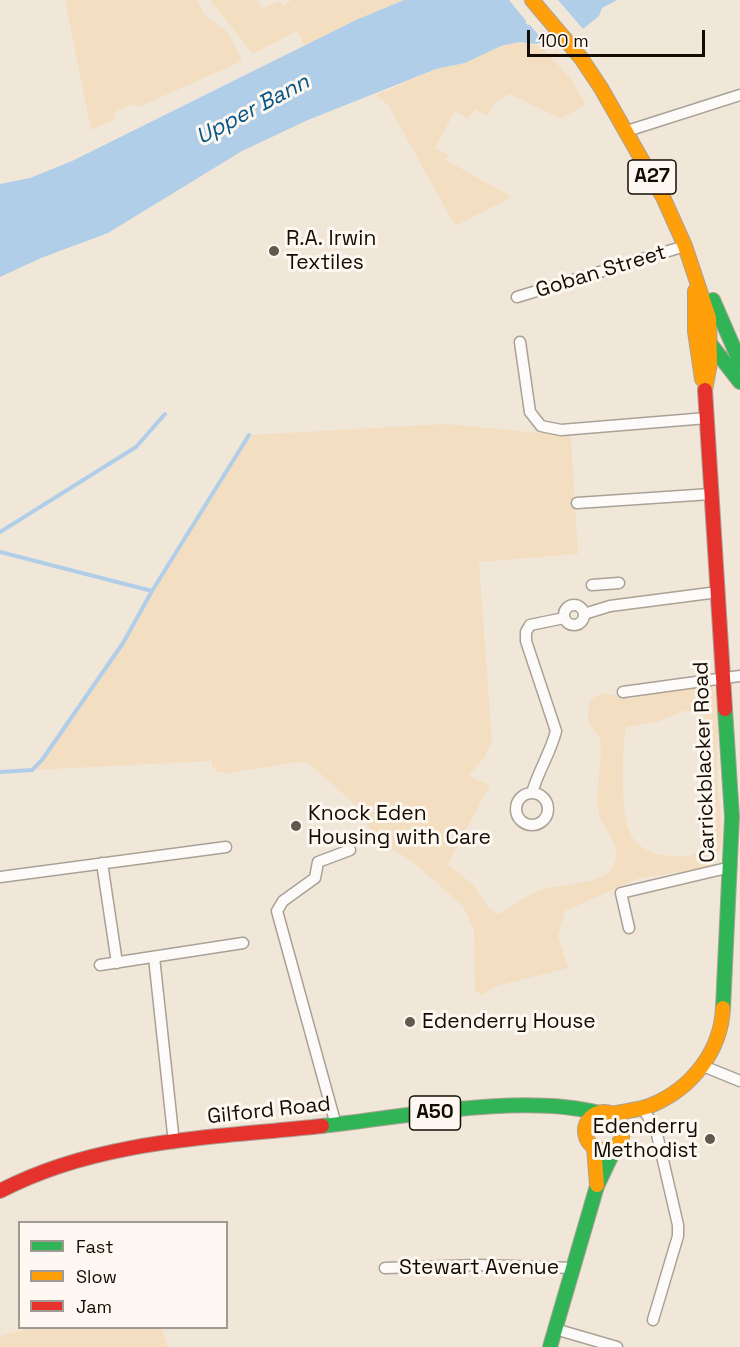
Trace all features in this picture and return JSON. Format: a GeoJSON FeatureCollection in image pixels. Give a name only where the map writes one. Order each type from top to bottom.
{"type":"FeatureCollection","features":[{"type":"Feature","properties":{"kind":"main road","name":"A27"},"geometry":{"type":"LineString","coordinates":[[532,0],[595,78],[627,130],[663,197],[695,271],[709,318],[711,343]]}},
{"type":"Feature","properties":{"kind":"main road","name":"A27"},"geometry":{"type":"LineString","coordinates":[[695,271],[695,331]]}},
{"type":"Feature","properties":{"kind":"main road","name":"A27"},"geometry":{"type":"LineString","coordinates":[[695,271],[710,290],[734,336],[740,362]]}},
{"type":"Feature","properties":{"kind":"main road"},"geometry":{"type":"LineString","coordinates":[[695,331],[711,343],[740,383]]}},
{"type":"Feature","properties":{"kind":"main road","name":"Carrickblacker Road"},"geometry":{"type":"LineString","coordinates":[[695,331],[699,371],[706,390]]}},
{"type":"Feature","properties":{"kind":"main road","name":"Carrickblacker Road"},"geometry":{"type":"LineString","coordinates":[[597,1186],[619,1142],[647,1108],[686,1083],[703,1066],[712,1052],[722,1022],[731,867],[731,807],[707,418],[706,390],[711,343]]}},
{"type":"Feature","properties":{"kind":"main road"},"geometry":{"type":"LineString","coordinates":[[706,390],[713,385],[740,383]]}},
{"type":"Feature","properties":{"kind":"main road","name":"Gilford Road"},"geometry":{"type":"LineString","coordinates":[[0,1191],[29,1176],[95,1153],[498,1106],[576,1107],[605,1114]]}},
{"type":"Feature","properties":{"kind":"main road"},"geometry":{"type":"LineString","coordinates":[[550,1347],[597,1186],[590,1142],[586,1126],[605,1114],[620,1121],[619,1142],[605,1150],[590,1142],[551,1108]]}},
{"type":"Feature","properties":{"kind":"main road","name":"Carrickblacker Road"},"geometry":{"type":"LineString","coordinates":[[605,1114],[647,1108]]}},
{"type":"Feature","properties":{"kind":"street"},"geometry":{"type":"LineString","coordinates":[[627,130],[740,95]]}},
{"type":"Feature","properties":{"kind":"street","name":"Goban Street"},"geometry":{"type":"LineString","coordinates":[[518,297],[685,246]]}},
{"type":"Feature","properties":{"kind":"street"},"geometry":{"type":"LineString","coordinates":[[711,343],[734,336]]}},
{"type":"Feature","properties":{"kind":"street"},"geometry":{"type":"LineString","coordinates":[[520,342],[530,412],[541,426],[561,430],[707,418]]}},
{"type":"Feature","properties":{"kind":"street"},"geometry":{"type":"LineString","coordinates":[[577,503],[711,494]]}},
{"type":"Feature","properties":{"kind":"street"},"geometry":{"type":"LineString","coordinates":[[592,585],[619,583]]}},
{"type":"Feature","properties":{"kind":"street"},"geometry":{"type":"LineString","coordinates":[[605,584],[608,606]]}},
{"type":"Feature","properties":{"kind":"street"},"geometry":{"type":"LineString","coordinates":[[532,793],[544,759],[553,745],[556,731],[526,641],[526,632],[530,625],[564,618],[574,625],[581,623],[584,614],[608,606],[718,592]]}},
{"type":"Feature","properties":{"kind":"street"},"geometry":{"type":"LineString","coordinates":[[623,692],[740,676]]}},
{"type":"Feature","properties":{"kind":"street"},"geometry":{"type":"LineString","coordinates":[[0,876],[226,847]]}},
{"type":"Feature","properties":{"kind":"street"},"geometry":{"type":"LineString","coordinates":[[336,1125],[277,911],[283,902],[315,878],[318,862],[350,850]]}},
{"type":"Feature","properties":{"kind":"street"},"geometry":{"type":"LineString","coordinates":[[102,863],[117,963]]}},
{"type":"Feature","properties":{"kind":"street"},"geometry":{"type":"LineString","coordinates":[[629,928],[621,893],[731,867]]}},
{"type":"Feature","properties":{"kind":"street"},"geometry":{"type":"LineString","coordinates":[[100,965],[243,943]]}},
{"type":"Feature","properties":{"kind":"street"},"geometry":{"type":"LineString","coordinates":[[154,957],[174,1143]]}},
{"type":"Feature","properties":{"kind":"street"},"geometry":{"type":"LineString","coordinates":[[703,1066],[740,1081]]}},
{"type":"Feature","properties":{"kind":"street"},"geometry":{"type":"LineString","coordinates":[[647,1108],[656,1130],[678,1225],[678,1236],[653,1320]]}},
{"type":"Feature","properties":{"kind":"street","name":"Stewart Avenue"},"geometry":{"type":"LineString","coordinates":[[385,1268],[479,1265],[573,1268]]}},
{"type":"Feature","properties":{"kind":"street"},"geometry":{"type":"LineString","coordinates":[[555,1329],[617,1347]]}},
{"type":"Feature","properties":{"kind":"shaded area"},"geometry":{"type":"Polygon","coordinates":[[[65,0],[197,0],[203,13],[229,34],[242,61],[139,107],[132,104],[115,112],[114,120],[91,130],[65,0]]]}},
{"type":"Feature","properties":{"kind":"shaded area"},"geometry":{"type":"Polygon","coordinates":[[[210,0],[256,0],[262,8],[280,1],[284,6],[291,0],[404,0],[356,20],[305,47],[297,31],[253,54],[210,0]]]}},
{"type":"Feature","properties":{"kind":"shaded area"},"geometry":{"type":"Polygon","coordinates":[[[519,42],[541,46],[571,79],[586,104],[561,119],[510,94],[496,101],[487,116],[475,109],[468,119],[455,111],[435,148],[448,155],[446,160],[512,197],[455,226],[389,106],[376,95],[436,69],[465,63],[501,46],[519,42]]]}},
{"type":"Feature","properties":{"kind":"shaded area"},"geometry":{"type":"Polygon","coordinates":[[[446,424],[571,436],[578,554],[479,562],[492,741],[484,758],[468,776],[490,785],[448,864],[474,886],[488,907],[498,914],[538,891],[596,879],[606,874],[613,867],[616,850],[598,810],[597,792],[601,746],[600,737],[592,728],[589,720],[588,710],[591,699],[603,693],[631,699],[649,691],[706,684],[711,685],[717,695],[718,707],[718,789],[722,837],[714,866],[637,879],[565,911],[558,936],[568,968],[496,986],[483,995],[475,991],[474,931],[463,906],[415,864],[390,847],[369,827],[358,807],[306,761],[228,773],[218,772],[212,767],[212,761],[32,770],[42,760],[123,643],[152,591],[249,435],[446,424]],[[685,710],[657,722],[626,727],[623,752],[625,816],[637,843],[657,854],[687,856],[694,854],[701,845],[702,770],[706,747],[702,737],[702,719],[696,712],[685,710]]]}},
{"type":"Feature","properties":{"kind":"shaded area"},"geometry":{"type":"Polygon","coordinates":[[[26,1329],[162,1329],[168,1347],[0,1347],[0,1336],[26,1329]]]}},
{"type":"Feature","properties":{"kind":"water","name":"Upper Bann"},"geometry":{"type":"Polygon","coordinates":[[[404,0],[617,0],[602,8],[599,16],[583,29],[536,44],[519,42],[501,46],[465,63],[436,69],[308,120],[242,151],[108,233],[41,258],[0,277],[0,184],[30,178],[72,161],[356,20],[404,0]]]}},
{"type":"Feature","properties":{"kind":"pier"},"geometry":{"type":"Polygon","coordinates":[[[509,0],[558,0],[583,29],[579,34],[546,44],[530,25],[526,24],[509,0]]]}},
{"type":"Feature","properties":{"kind":"waterway"},"geometry":{"type":"LineString","coordinates":[[0,532],[136,447],[165,414]]}},
{"type":"Feature","properties":{"kind":"waterway"},"geometry":{"type":"LineString","coordinates":[[0,772],[32,770],[42,760],[123,643],[152,591],[249,435]]}},
{"type":"Feature","properties":{"kind":"waterway"},"geometry":{"type":"LineString","coordinates":[[0,552],[152,591]]}},
{"type":"Feature","properties":{"kind":"traffic: fast"},"geometry":{"type":"LineString","coordinates":[[713,300],[740,362]]}},
{"type":"Feature","properties":{"kind":"traffic: fast"},"geometry":{"type":"LineString","coordinates":[[708,341],[740,382]]}},
{"type":"Feature","properties":{"kind":"traffic: fast"},"geometry":{"type":"LineString","coordinates":[[723,1008],[732,817],[725,709]]}},
{"type":"Feature","properties":{"kind":"traffic: fast"},"geometry":{"type":"LineString","coordinates":[[322,1126],[499,1106],[568,1107],[599,1113]]}},
{"type":"Feature","properties":{"kind":"traffic: fast"},"geometry":{"type":"LineString","coordinates":[[550,1347],[597,1186],[616,1146]]}},
{"type":"Feature","properties":{"kind":"traffic: slow"},"geometry":{"type":"LineString","coordinates":[[532,0],[581,58],[601,88],[663,197],[685,246],[709,318],[710,363],[705,390]]}},
{"type":"Feature","properties":{"kind":"traffic: slow"},"geometry":{"type":"LineString","coordinates":[[695,291],[695,331],[702,379]]}},
{"type":"Feature","properties":{"kind":"traffic: slow"},"geometry":{"type":"LineString","coordinates":[[611,1114],[652,1105],[680,1089],[692,1078],[702,1066],[717,1039],[723,1008]]}},
{"type":"Feature","properties":{"kind":"traffic: slow"},"geometry":{"type":"LineString","coordinates":[[604,1112],[617,1118],[623,1131],[617,1144],[604,1150],[591,1144],[585,1131],[591,1118],[604,1112]]}},
{"type":"Feature","properties":{"kind":"traffic: slow"},"geometry":{"type":"LineString","coordinates":[[594,1147],[597,1185]]}},
{"type":"Feature","properties":{"kind":"traffic: jam"},"geometry":{"type":"LineString","coordinates":[[705,390],[725,709]]}},
{"type":"Feature","properties":{"kind":"traffic: jam"},"geometry":{"type":"LineString","coordinates":[[0,1191],[38,1174],[117,1151],[199,1138],[322,1126]]}},
{"type":"Feature","properties":{"kind":"place","name":"R.A. Irwin Textiles"},"geometry":{"type":"Point","coordinates":[274,251]}},
{"type":"Feature","properties":{"kind":"place","name":"Knock Eden Housing with Care"},"geometry":{"type":"Point","coordinates":[296,826]}},
{"type":"Feature","properties":{"kind":"place","name":"Edenderry House"},"geometry":{"type":"Point","coordinates":[410,1022]}},
{"type":"Feature","properties":{"kind":"place","name":"Edenderry Methodist"},"geometry":{"type":"Point","coordinates":[710,1139]}}]}
